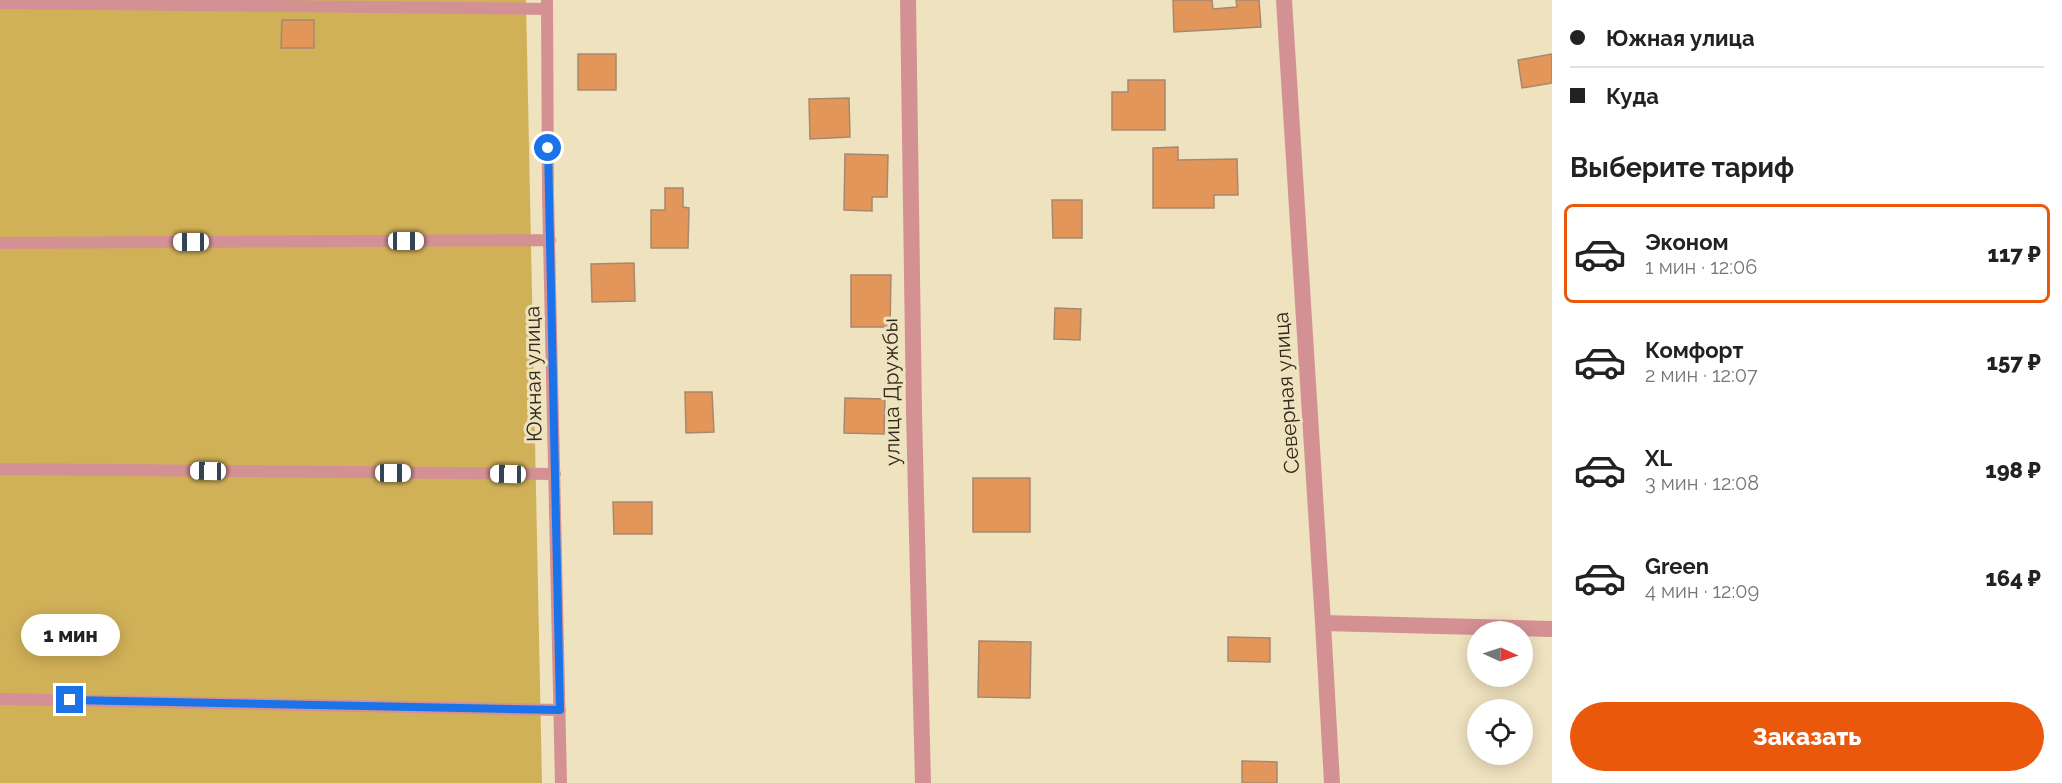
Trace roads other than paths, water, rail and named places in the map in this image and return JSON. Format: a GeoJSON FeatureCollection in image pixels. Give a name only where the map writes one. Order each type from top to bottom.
{"type":"FeatureCollection","features":[{"type":"Feature","properties":{"kind":"street","name":"улица Дружбы"},"geometry":{"type":"LineString","coordinates":[[908,0],[914,412],[923,783]]}},
{"type":"Feature","properties":{"kind":"street","name":"Северная улица"},"geometry":{"type":"LineString","coordinates":[[1284,0],[1332,783]]}},
{"type":"Feature","properties":{"kind":"street"},"geometry":{"type":"LineString","coordinates":[[1323,623],[1552,629]]}},
{"type":"Feature","properties":{"kind":"lane"},"geometry":{"type":"LineString","coordinates":[[0,3],[547,5]]}},
{"type":"Feature","properties":{"kind":"lane","name":"Южная улица"},"geometry":{"type":"LineString","coordinates":[[547,5],[561,783]]}},
{"type":"Feature","properties":{"kind":"lane"},"geometry":{"type":"LineString","coordinates":[[0,243],[550,240]]}},
{"type":"Feature","properties":{"kind":"lane"},"geometry":{"type":"LineString","coordinates":[[0,469],[555,474]]}},
{"type":"Feature","properties":{"kind":"lane"},"geometry":{"type":"LineString","coordinates":[[0,699],[560,710]]}}]}
